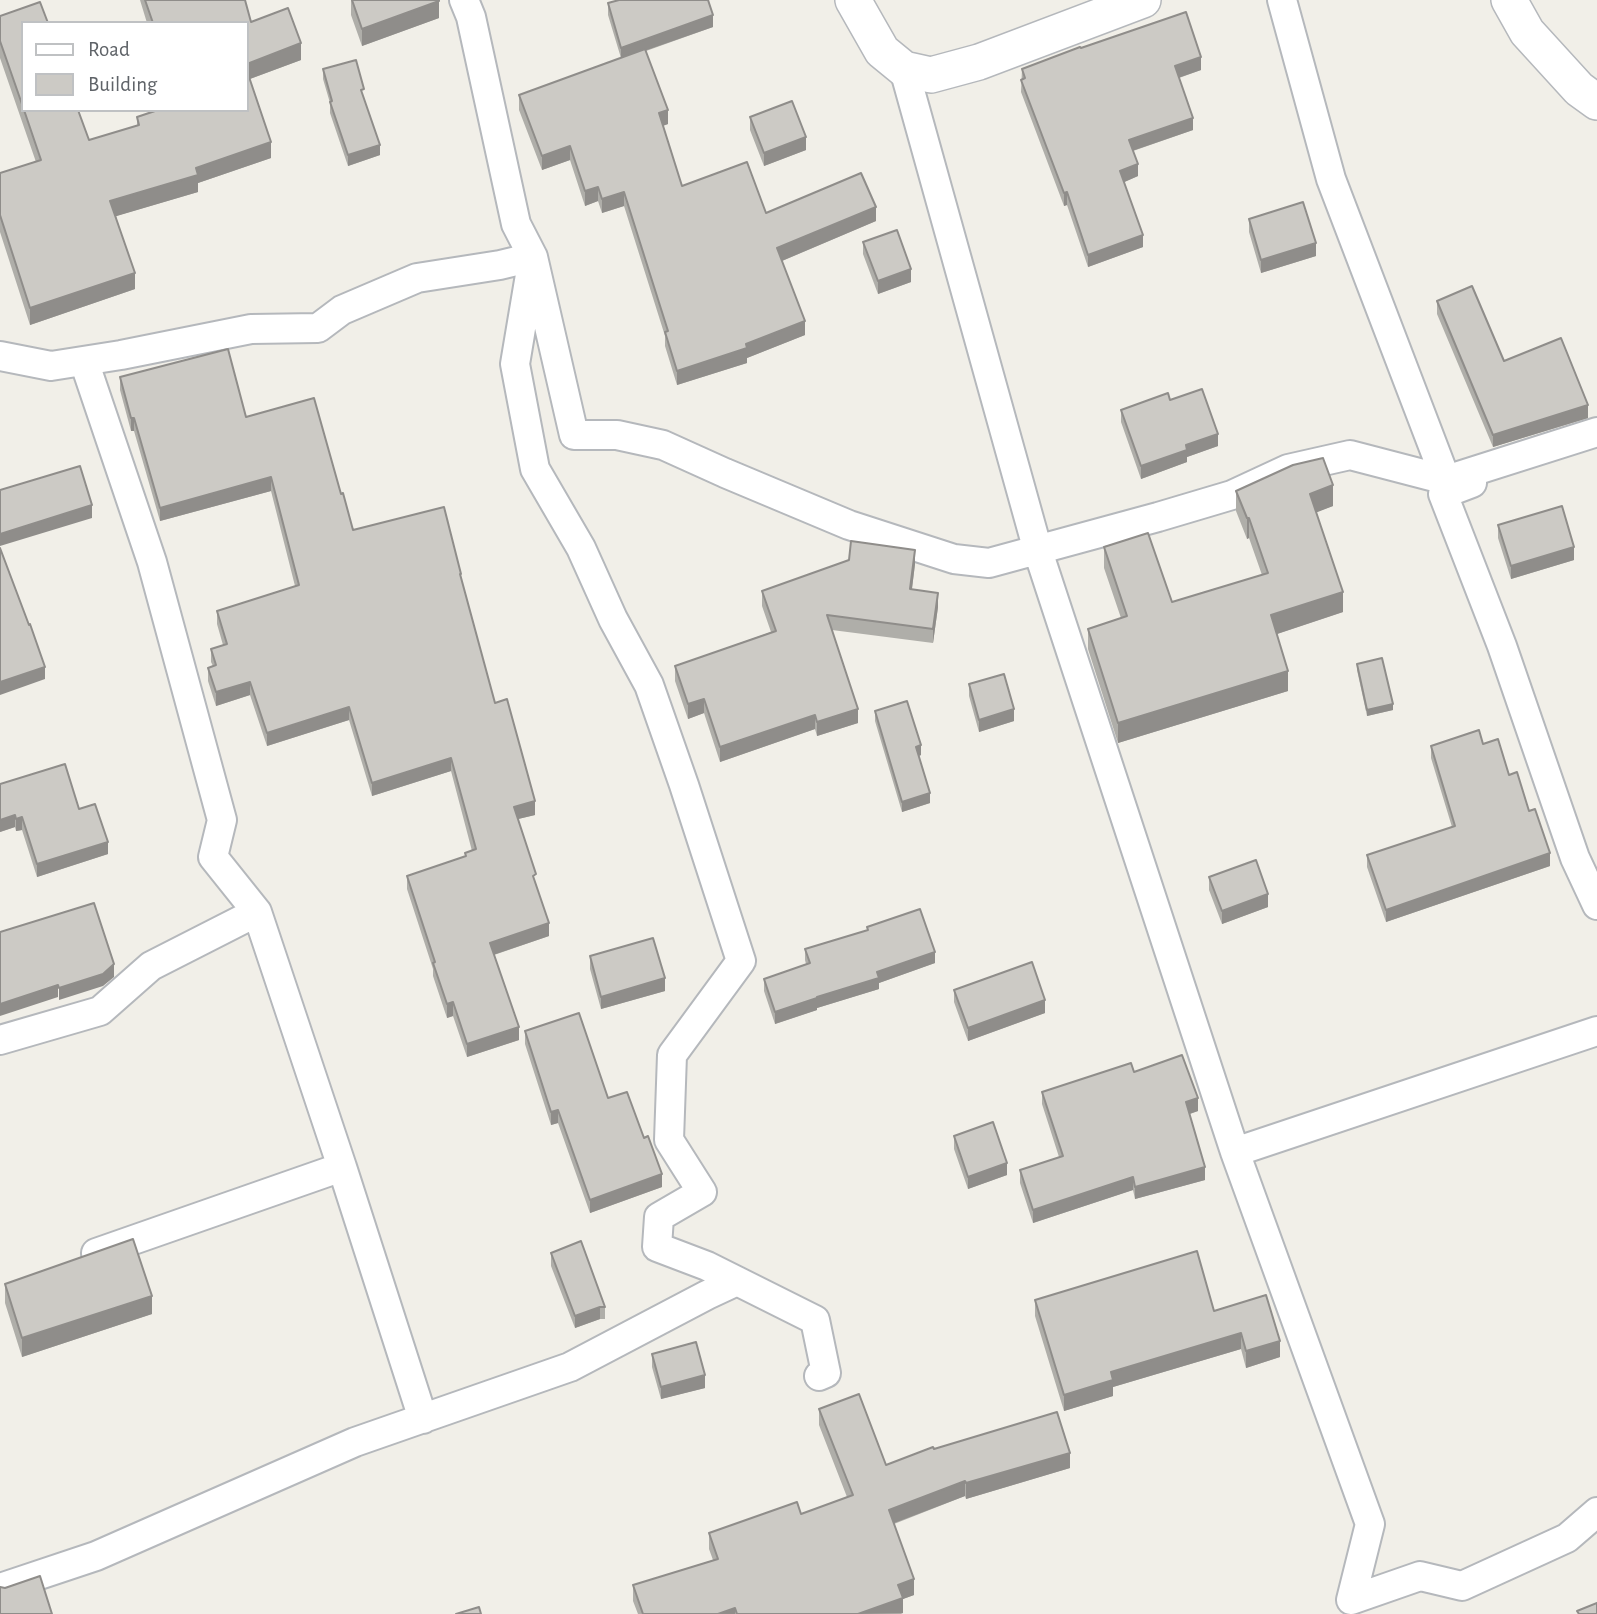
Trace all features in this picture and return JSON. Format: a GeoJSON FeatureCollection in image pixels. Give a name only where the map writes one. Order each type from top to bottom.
{"type":"FeatureCollection","features":[{"type":"Feature","properties":{"kind":"street"},"geometry":{"type":"LineString","coordinates":[[464,0],[471,17],[516,224],[533,257],[574,435],[617,435],[663,445],[849,524],[954,559],[989,563],[1232,495],[1288,469],[1350,455],[1446,481],[1597,432]]}},
{"type":"Feature","properties":{"kind":"street"},"geometry":{"type":"LineString","coordinates":[[853,0],[882,51],[904,69],[931,75],[979,61],[1143,0]]}},
{"type":"Feature","properties":{"kind":"street"},"geometry":{"type":"LineString","coordinates":[[1282,0],[1331,179],[1446,481]]}},
{"type":"Feature","properties":{"kind":"street"},"geometry":{"type":"LineString","coordinates":[[1509,0],[1527,32],[1591,91]]}},
{"type":"Feature","properties":{"kind":"street"},"geometry":{"type":"LineString","coordinates":[[904,69],[1038,551],[1235,1153],[1370,1524],[1350,1600],[1420,1576],[1462,1586],[1567,1538],[1597,1512]]}},
{"type":"Feature","properties":{"kind":"street"},"geometry":{"type":"LineString","coordinates":[[0,356],[51,366],[251,329],[318,328],[342,310],[417,278],[490,267],[533,257]]}},
{"type":"Feature","properties":{"kind":"street"},"geometry":{"type":"LineString","coordinates":[[533,257],[515,365],[535,470],[581,548],[613,619],[649,685],[741,961],[672,1055],[669,1140],[702,1192],[659,1217],[657,1247],[707,1266],[815,1320],[826,1373],[819,1376]]}},
{"type":"Feature","properties":{"kind":"street"},"geometry":{"type":"LineString","coordinates":[[84,361],[152,562],[222,820],[213,857],[257,912],[423,1419]]}},
{"type":"Feature","properties":{"kind":"street"},"geometry":{"type":"LineString","coordinates":[[1597,432],[1443,494],[1502,646],[1575,858],[1597,905]]}},
{"type":"Feature","properties":{"kind":"street"},"geometry":{"type":"LineString","coordinates":[[0,1040],[100,1011],[150,966],[257,912]]}},
{"type":"Feature","properties":{"kind":"street"},"geometry":{"type":"LineString","coordinates":[[1235,1153],[1597,1031]]}},
{"type":"Feature","properties":{"kind":"street"},"geometry":{"type":"LineString","coordinates":[[77,1260],[342,1167]]}},
{"type":"Feature","properties":{"kind":"street"},"geometry":{"type":"LineString","coordinates":[[0,1588],[96,1556],[355,1442],[570,1367],[737,1281]]}},
{"type":"Feature","properties":{"kind":"building"},"geometry":{"type":"Polygon","coordinates":[[[145,0],[245,0],[251,22],[288,8],[301,43],[248,64],[248,21],[152,21],[145,0]]]}},
{"type":"Feature","properties":{"kind":"building"},"geometry":{"type":"Polygon","coordinates":[[[352,0],[439,0],[439,1],[362,29],[352,0]]]}},
{"type":"Feature","properties":{"kind":"building"},"geometry":{"type":"Polygon","coordinates":[[[619,0],[708,0],[713,15],[621,48],[608,3],[619,0]]]}},
{"type":"Feature","properties":{"kind":"building"},"geometry":{"type":"Polygon","coordinates":[[[40,2],[47,21],[21,21],[21,101],[0,41],[0,16],[40,2]]]}},
{"type":"Feature","properties":{"kind":"building"},"geometry":{"type":"Polygon","coordinates":[[[1186,12],[1201,57],[1175,66],[1193,118],[1129,140],[1138,164],[1120,171],[1143,235],[1088,255],[1067,192],[1064,193],[1021,80],[1025,78],[1022,69],[1186,12]]]}},
{"type":"Feature","properties":{"kind":"building"},"geometry":{"type":"Polygon","coordinates":[[[645,49],[668,110],[659,113],[682,186],[747,162],[766,213],[861,173],[876,207],[777,248],[805,321],[746,344],[747,348],[677,371],[665,332],[668,331],[624,192],[602,199],[598,187],[585,191],[570,146],[542,156],[519,95],[645,49]]]}},
{"type":"Feature","properties":{"kind":"building"},"geometry":{"type":"Polygon","coordinates":[[[356,60],[364,89],[361,90],[380,145],[348,155],[330,102],[332,101],[323,69],[356,60]]]}},
{"type":"Feature","properties":{"kind":"building"},"geometry":{"type":"Polygon","coordinates":[[[248,74],[271,142],[196,168],[198,175],[110,201],[135,273],[30,308],[0,215],[0,173],[41,160],[25,112],[79,112],[89,140],[139,125],[137,117],[152,112],[248,112],[248,74]]]}},
{"type":"Feature","properties":{"kind":"building"},"geometry":{"type":"Polygon","coordinates":[[[792,101],[806,137],[764,153],[750,117],[792,101]]]}},
{"type":"Feature","properties":{"kind":"building"},"geometry":{"type":"Polygon","coordinates":[[[1303,202],[1316,243],[1261,260],[1249,219],[1303,202]]]}},
{"type":"Feature","properties":{"kind":"building"},"geometry":{"type":"Polygon","coordinates":[[[897,230],[911,269],[878,281],[863,242],[897,230]]]}},
{"type":"Feature","properties":{"kind":"building"},"geometry":{"type":"Polygon","coordinates":[[[1472,286],[1504,361],[1561,338],[1588,405],[1493,435],[1437,301],[1472,286]]]}},
{"type":"Feature","properties":{"kind":"building"},"geometry":{"type":"Polygon","coordinates":[[[228,349],[246,417],[314,398],[353,530],[444,507],[495,703],[507,699],[535,801],[514,807],[549,923],[490,943],[519,1027],[467,1044],[453,1002],[447,1004],[407,876],[466,856],[465,853],[476,849],[451,758],[372,783],[349,707],[267,733],[250,682],[216,692],[208,668],[216,665],[211,649],[227,644],[217,611],[299,585],[271,477],[160,508],[120,377],[228,349]]]}},
{"type":"Feature","properties":{"kind":"building"},"geometry":{"type":"Polygon","coordinates":[[[1202,389],[1218,434],[1186,445],[1187,450],[1141,466],[1121,410],[1168,393],[1170,400],[1202,389]]]}},
{"type":"Feature","properties":{"kind":"building"},"geometry":{"type":"Polygon","coordinates":[[[1323,458],[1333,485],[1310,494],[1343,592],[1271,615],[1288,671],[1118,723],[1088,629],[1127,616],[1104,547],[1148,533],[1172,602],[1268,573],[1249,518],[1236,491],[1293,465],[1323,458]]]}},
{"type":"Feature","properties":{"kind":"building"},"geometry":{"type":"Polygon","coordinates":[[[80,466],[92,505],[0,534],[0,490],[80,466]]]}},
{"type":"Feature","properties":{"kind":"building"},"geometry":{"type":"Polygon","coordinates":[[[1562,506],[1574,547],[1511,566],[1498,525],[1562,506]]]}},
{"type":"Feature","properties":{"kind":"building"},"geometry":{"type":"Polygon","coordinates":[[[851,541],[915,550],[910,589],[938,593],[933,629],[827,615],[858,709],[817,722],[815,715],[720,747],[704,699],[688,704],[675,666],[776,631],[762,591],[849,560],[851,541]]]}},
{"type":"Feature","properties":{"kind":"building"},"geometry":{"type":"Polygon","coordinates":[[[0,548],[45,667],[0,682],[0,548]]]}},
{"type":"Feature","properties":{"kind":"building"},"geometry":{"type":"Polygon","coordinates":[[[1382,658],[1393,704],[1367,710],[1357,664],[1382,658]]]}},
{"type":"Feature","properties":{"kind":"building"},"geometry":{"type":"Polygon","coordinates":[[[1004,674],[1014,709],[979,720],[969,684],[1004,674]]]}},
{"type":"Feature","properties":{"kind":"building"},"geometry":{"type":"Polygon","coordinates":[[[907,701],[921,745],[916,747],[930,793],[902,802],[875,711],[907,701]]]}},
{"type":"Feature","properties":{"kind":"building"},"geometry":{"type":"Polygon","coordinates":[[[1479,730],[1483,744],[1498,739],[1509,775],[1517,772],[1529,811],[1535,809],[1550,853],[1386,910],[1367,855],[1455,826],[1431,746],[1479,730]]]}},
{"type":"Feature","properties":{"kind":"building"},"geometry":{"type":"Polygon","coordinates":[[[65,764],[79,809],[95,804],[108,842],[37,864],[22,817],[16,819],[15,815],[0,820],[0,784],[65,764]]]}},
{"type":"Feature","properties":{"kind":"building"},"geometry":{"type":"Polygon","coordinates":[[[1256,860],[1268,894],[1222,911],[1209,877],[1256,860]]]}},
{"type":"Feature","properties":{"kind":"building"},"geometry":{"type":"Polygon","coordinates":[[[94,903],[114,964],[103,974],[0,1004],[0,932],[94,903]]]}},
{"type":"Feature","properties":{"kind":"building"},"geometry":{"type":"Polygon","coordinates":[[[920,909],[935,952],[877,972],[879,978],[775,1012],[764,979],[810,963],[805,949],[868,930],[867,927],[920,909]]]}},
{"type":"Feature","properties":{"kind":"building"},"geometry":{"type":"Polygon","coordinates":[[[653,938],[665,978],[601,997],[590,956],[653,938]]]}},
{"type":"Feature","properties":{"kind":"building"},"geometry":{"type":"Polygon","coordinates":[[[1032,962],[1045,1000],[968,1028],[954,990],[1032,962]]]}},
{"type":"Feature","properties":{"kind":"building"},"geometry":{"type":"Polygon","coordinates":[[[579,1013],[608,1098],[627,1092],[644,1138],[648,1136],[662,1174],[590,1200],[558,1110],[551,1112],[525,1031],[579,1013]]]}},
{"type":"Feature","properties":{"kind":"building"},"geometry":{"type":"Polygon","coordinates":[[[1182,1055],[1198,1098],[1186,1102],[1205,1167],[1135,1187],[1133,1177],[1033,1210],[1020,1170],[1063,1156],[1042,1092],[1131,1063],[1134,1072],[1182,1055]]]}},
{"type":"Feature","properties":{"kind":"building"},"geometry":{"type":"Polygon","coordinates":[[[993,1122],[1007,1163],[968,1177],[954,1136],[993,1122]]]}},
{"type":"Feature","properties":{"kind":"building"},"geometry":{"type":"Polygon","coordinates":[[[133,1239],[152,1296],[22,1338],[5,1284],[133,1239]]]}},
{"type":"Feature","properties":{"kind":"building"},"geometry":{"type":"Polygon","coordinates":[[[581,1241],[605,1307],[575,1316],[551,1253],[581,1241]]]}},
{"type":"Feature","properties":{"kind":"building"},"geometry":{"type":"Polygon","coordinates":[[[1197,1251],[1214,1311],[1266,1295],[1280,1341],[1246,1351],[1241,1333],[1111,1372],[1113,1380],[1064,1395],[1035,1300],[1197,1251]]]}},
{"type":"Feature","properties":{"kind":"building"},"geometry":{"type":"Polygon","coordinates":[[[696,1342],[705,1375],[661,1387],[652,1354],[696,1342]]]}},
{"type":"Feature","properties":{"kind":"building"},"geometry":{"type":"Polygon","coordinates":[[[859,1394],[886,1465],[933,1447],[934,1449],[1057,1412],[1070,1453],[966,1483],[965,1481],[889,1510],[914,1579],[898,1585],[903,1598],[858,1614],[737,1614],[735,1608],[718,1614],[643,1614],[633,1585],[718,1559],[709,1533],[797,1502],[801,1514],[853,1495],[819,1409],[859,1394]]]}},
{"type":"Feature","properties":{"kind":"building"},"geometry":{"type":"Polygon","coordinates":[[[40,1576],[52,1614],[0,1614],[0,1587],[5,1588],[40,1576]]]}},
{"type":"Feature","properties":{"kind":"building"},"geometry":{"type":"Polygon","coordinates":[[[1597,1603],[1597,1614],[1579,1614],[1577,1611],[1597,1603]]]}},
{"type":"Feature","properties":{"kind":"building"},"geometry":{"type":"Polygon","coordinates":[[[479,1607],[481,1614],[456,1614],[479,1607]]]}}]}
